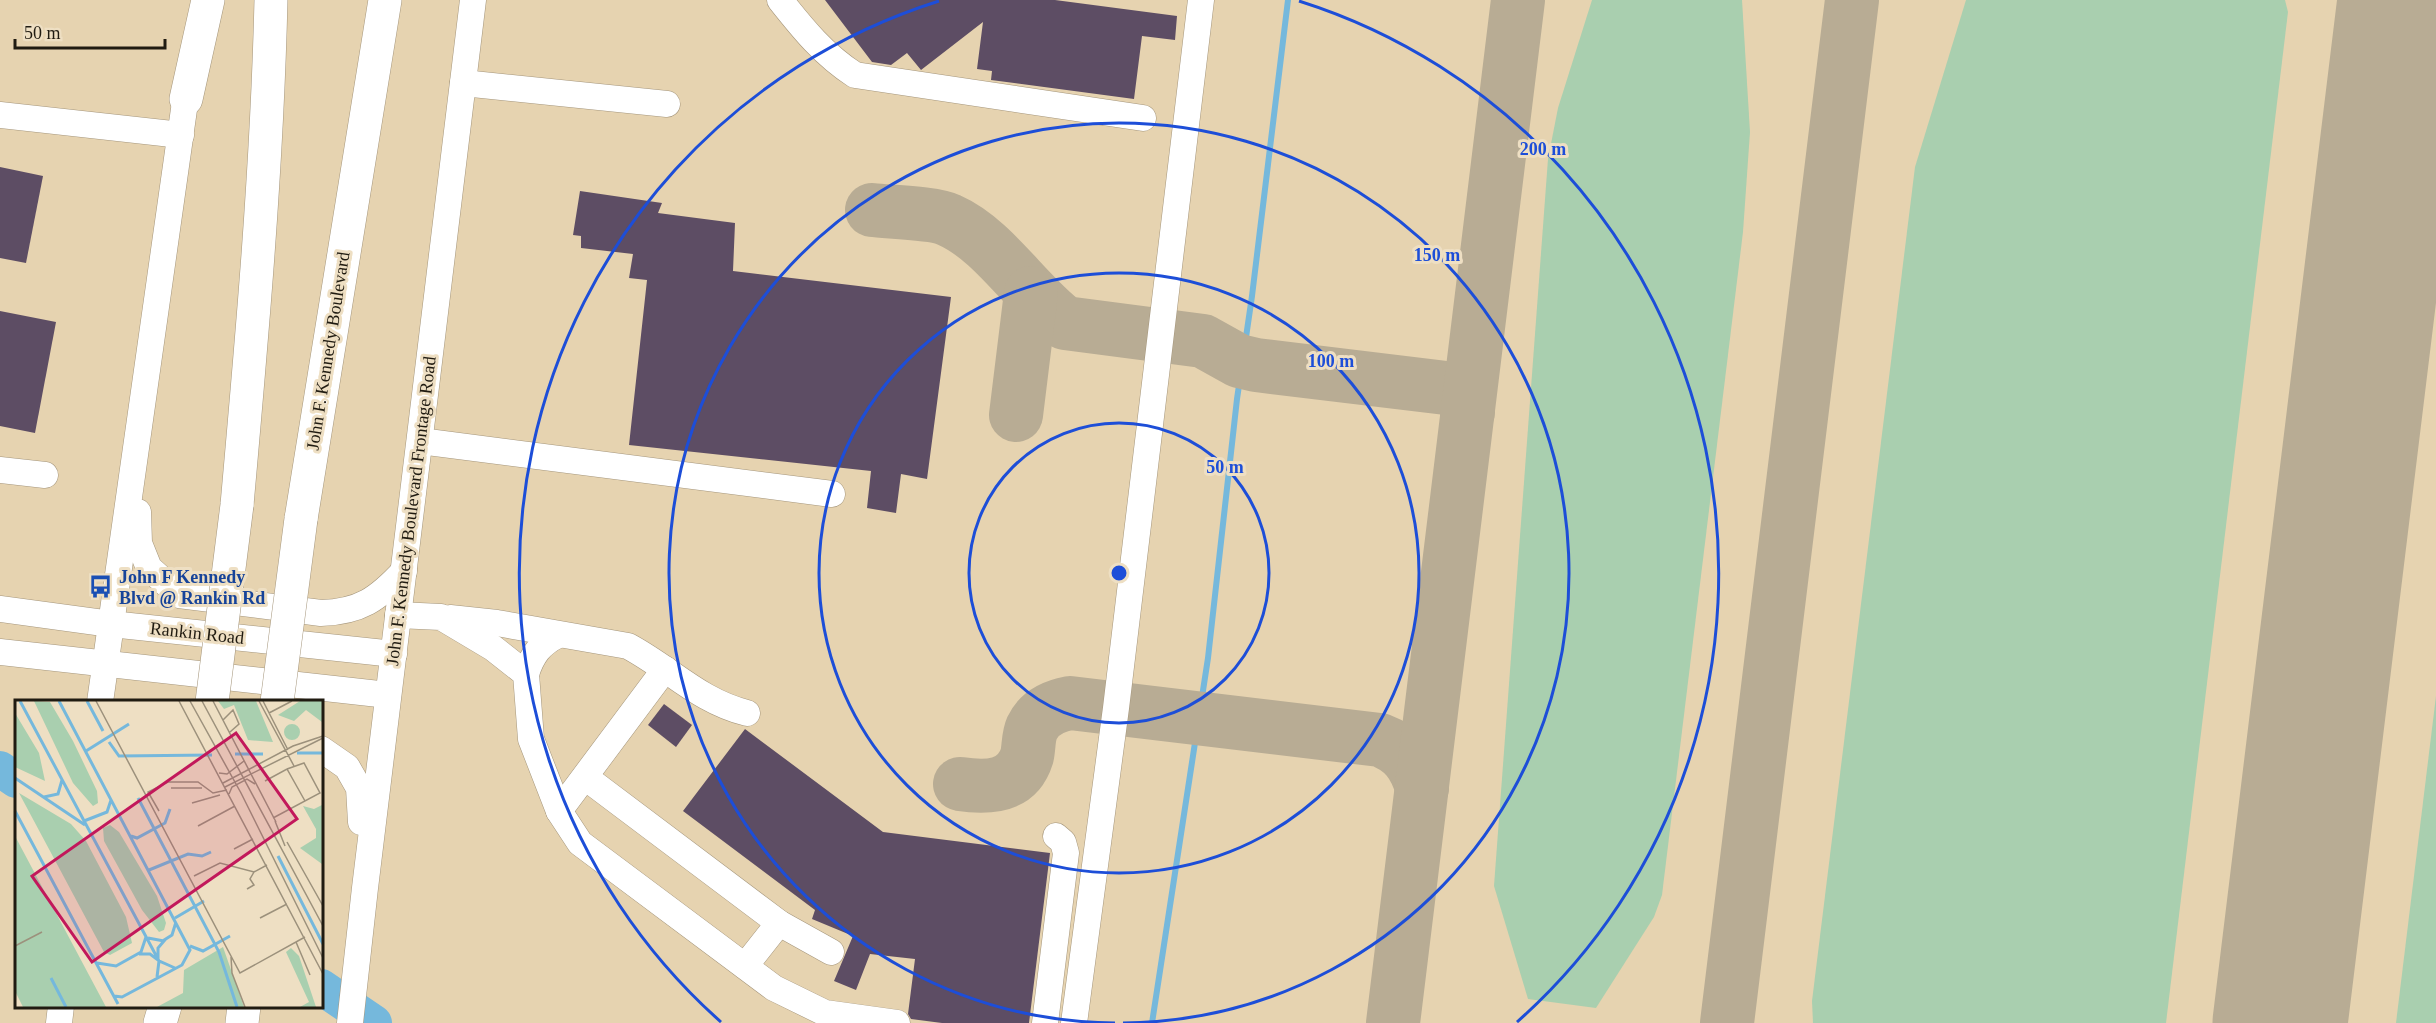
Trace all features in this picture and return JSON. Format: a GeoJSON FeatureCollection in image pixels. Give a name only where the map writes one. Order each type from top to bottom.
{"type":"FeatureCollection","features":[{"type":"Feature","properties":{"kind":"highway"},"geometry":{"type":"LineString","coordinates":[[186,99],[208,0]]}},
{"type":"Feature","properties":{"kind":"highway"},"geometry":{"type":"LineString","coordinates":[[212,700],[237,505],[250,357],[265,147],[271,0]]}},
{"type":"Feature","properties":{"kind":"highway","name":"John F. Kennedy Boulevard"},"geometry":{"type":"LineString","coordinates":[[277,700],[301,519],[386,0]]}},
{"type":"Feature","properties":{"kind":"highway"},"geometry":{"type":"LineString","coordinates":[[160,1023],[164,1008]]}},
{"type":"Feature","properties":{"kind":"highway"},"geometry":{"type":"LineString","coordinates":[[168,1023],[170,1008]]}},
{"type":"Feature","properties":{"kind":"highway"},"geometry":{"type":"LineString","coordinates":[[242,1023],[244,1008]]}},
{"type":"Feature","properties":{"kind":"street"},"geometry":{"type":"LineString","coordinates":[[100,700],[186,99],[196,0]]}},
{"type":"Feature","properties":{"kind":"street","name":"John F. Kennedy Boulevard Frontage Road"},"geometry":{"type":"LineString","coordinates":[[350,1023],[473,0]]}},
{"type":"Feature","properties":{"kind":"street"},"geometry":{"type":"LineString","coordinates":[[780,0],[832,61],[855,75],[1143,118]]}},
{"type":"Feature","properties":{"kind":"street"},"geometry":{"type":"LineString","coordinates":[[1074,1023],[1116,708],[1201,0]]}},
{"type":"Feature","properties":{"kind":"street"},"geometry":{"type":"LineString","coordinates":[[463,84],[667,104]]}},
{"type":"Feature","properties":{"kind":"street"},"geometry":{"type":"LineString","coordinates":[[0,115],[181,135]]}},
{"type":"Feature","properties":{"kind":"street"},"geometry":{"type":"LineString","coordinates":[[420,441],[832,494]]}},
{"type":"Feature","properties":{"kind":"street"},"geometry":{"type":"LineString","coordinates":[[136,448],[139,543],[149,568],[179,594],[321,613],[342,612],[363,605],[383,593],[404,571]]}},
{"type":"Feature","properties":{"kind":"street"},"geometry":{"type":"LineString","coordinates":[[0,470],[45,475]]}},
{"type":"Feature","properties":{"kind":"street","name":"Rankin Road"},"geometry":{"type":"LineString","coordinates":[[0,609],[111,624],[394,654]]}},
{"type":"Feature","properties":{"kind":"street"},"geometry":{"type":"LineString","coordinates":[[398,615],[497,623],[628,646],[707,699],[747,713]]}},
{"type":"Feature","properties":{"kind":"street"},"geometry":{"type":"LineString","coordinates":[[441,617],[493,648],[526,674]]}},
{"type":"Feature","properties":{"kind":"street"},"geometry":{"type":"LineString","coordinates":[[558,635],[546,641],[537,650],[526,674],[531,739],[559,811],[580,843],[774,988],[825,1013],[897,1023]]}},
{"type":"Feature","properties":{"kind":"street"},"geometry":{"type":"LineString","coordinates":[[0,652],[105,666],[388,695]]}},
{"type":"Feature","properties":{"kind":"street"},"geometry":{"type":"LineString","coordinates":[[559,811],[665,669]]}},
{"type":"Feature","properties":{"kind":"street"},"geometry":{"type":"LineString","coordinates":[[322,750],[347,767],[360,788],[365,888]]}},
{"type":"Feature","properties":{"kind":"street"},"geometry":{"type":"LineString","coordinates":[[585,777],[779,923],[831,952]]}},
{"type":"Feature","properties":{"kind":"street"},"geometry":{"type":"LineString","coordinates":[[1045,1023],[1066,853],[1063,843],[1056,836]]}},
{"type":"Feature","properties":{"kind":"street"},"geometry":{"type":"LineString","coordinates":[[745,966],[779,923]]}},
{"type":"Feature","properties":{"kind":"street"},"geometry":{"type":"LineString","coordinates":[[59,1023],[61,1008]]}},
{"type":"Feature","properties":{"kind":"shaded area"},"geometry":{"type":"Polygon","coordinates":[[[0,0],[2436,0],[2436,1023],[0,1023],[0,0]]]}},
{"type":"Feature","properties":{"kind":"green space"},"geometry":{"type":"Polygon","coordinates":[[[1592,0],[1742,0],[1750,132],[1743,232],[1662,895],[1654,917],[1596,1008],[1528,999],[1494,886],[1548,159],[1558,108],[1592,0]]]}},
{"type":"Feature","properties":{"kind":"green space"},"geometry":{"type":"Polygon","coordinates":[[[1966,0],[2285,0],[2288,12],[2166,1023],[1813,1023],[1812,1001],[1915,167],[1966,0]]]}},
{"type":"Feature","properties":{"kind":"green space"},"geometry":{"type":"Polygon","coordinates":[[[2436,696],[2436,1023],[2396,1023],[2436,696]]]}},
{"type":"Feature","properties":{"kind":"building"},"geometry":{"type":"Polygon","coordinates":[[[825,0],[1055,0],[1177,16],[1175,40],[1142,36],[1134,99],[991,80],[992,71],[977,69],[983,22],[921,70],[907,53],[891,65],[872,62],[825,0]]]}},
{"type":"Feature","properties":{"kind":"building"},"geometry":{"type":"Polygon","coordinates":[[[0,167],[43,176],[26,263],[0,258],[0,167]]]}},
{"type":"Feature","properties":{"kind":"building"},"geometry":{"type":"Polygon","coordinates":[[[580,191],[662,203],[658,213],[735,223],[733,271],[951,297],[927,479],[901,474],[896,513],[867,508],[871,471],[629,445],[647,280],[629,278],[633,254],[581,248],[581,236],[573,235],[580,191]]]}},
{"type":"Feature","properties":{"kind":"building"},"geometry":{"type":"Polygon","coordinates":[[[0,311],[56,322],[35,433],[0,426],[0,311]]]}},
{"type":"Feature","properties":{"kind":"building"},"geometry":{"type":"Polygon","coordinates":[[[664,704],[692,725],[676,747],[648,725],[664,704]]]}},
{"type":"Feature","properties":{"kind":"building"},"geometry":{"type":"Polygon","coordinates":[[[745,729],[883,832],[1050,853],[1029,1023],[942,1023],[911,1019],[908,1014],[915,959],[870,954],[856,990],[834,981],[853,936],[812,919],[815,910],[683,811],[745,729]]]}},
{"type":"Feature","properties":{"kind":"waterway"},"geometry":{"type":"LineString","coordinates":[[1152,1023],[1208,658],[1237,399],[1252,296],[1288,0]]}},
{"type":"Feature","properties":{"kind":"waterway"},"geometry":{"type":"LineString","coordinates":[[0,769],[15,779]]}},
{"type":"Feature","properties":{"kind":"waterway"},"geometry":{"type":"LineString","coordinates":[[322,988],[374,1023]]}},
{"type":"Feature","properties":{"kind":"taxiway"},"geometry":{"type":"LineString","coordinates":[[1393,1023],[1518,0]]}},
{"type":"Feature","properties":{"kind":"taxiway"},"geometry":{"type":"LineString","coordinates":[[1727,1023],[1852,0]]}},
{"type":"Feature","properties":{"kind":"taxiway"},"geometry":{"type":"LineString","coordinates":[[872,210],[933,216],[949,220],[965,229],[995,253],[1036,297],[1065,323],[1203,341],[1239,361],[1256,365],[1446,388],[1460,397],[1468,412]]}},
{"type":"Feature","properties":{"kind":"taxiway"},"geometry":{"type":"LineString","coordinates":[[1016,415],[1031,293]]}},
{"type":"Feature","properties":{"kind":"taxiway"},"geometry":{"type":"LineString","coordinates":[[960,784],[980,786],[1008,780],[1022,767],[1027,756],[1032,728],[1039,718],[1058,706],[1070,703],[1380,740],[1396,748],[1407,758],[1422,788]]}},
{"type":"Feature","properties":{"kind":"runway"},"geometry":{"type":"LineString","coordinates":[[2280,1023],[2405,0]]}},
{"type":"Feature","properties":{"kind":"place","name":"John F Kennedy Blvd @ Rankin Rd"},"geometry":{"type":"Point","coordinates":[101,587]}}]}
